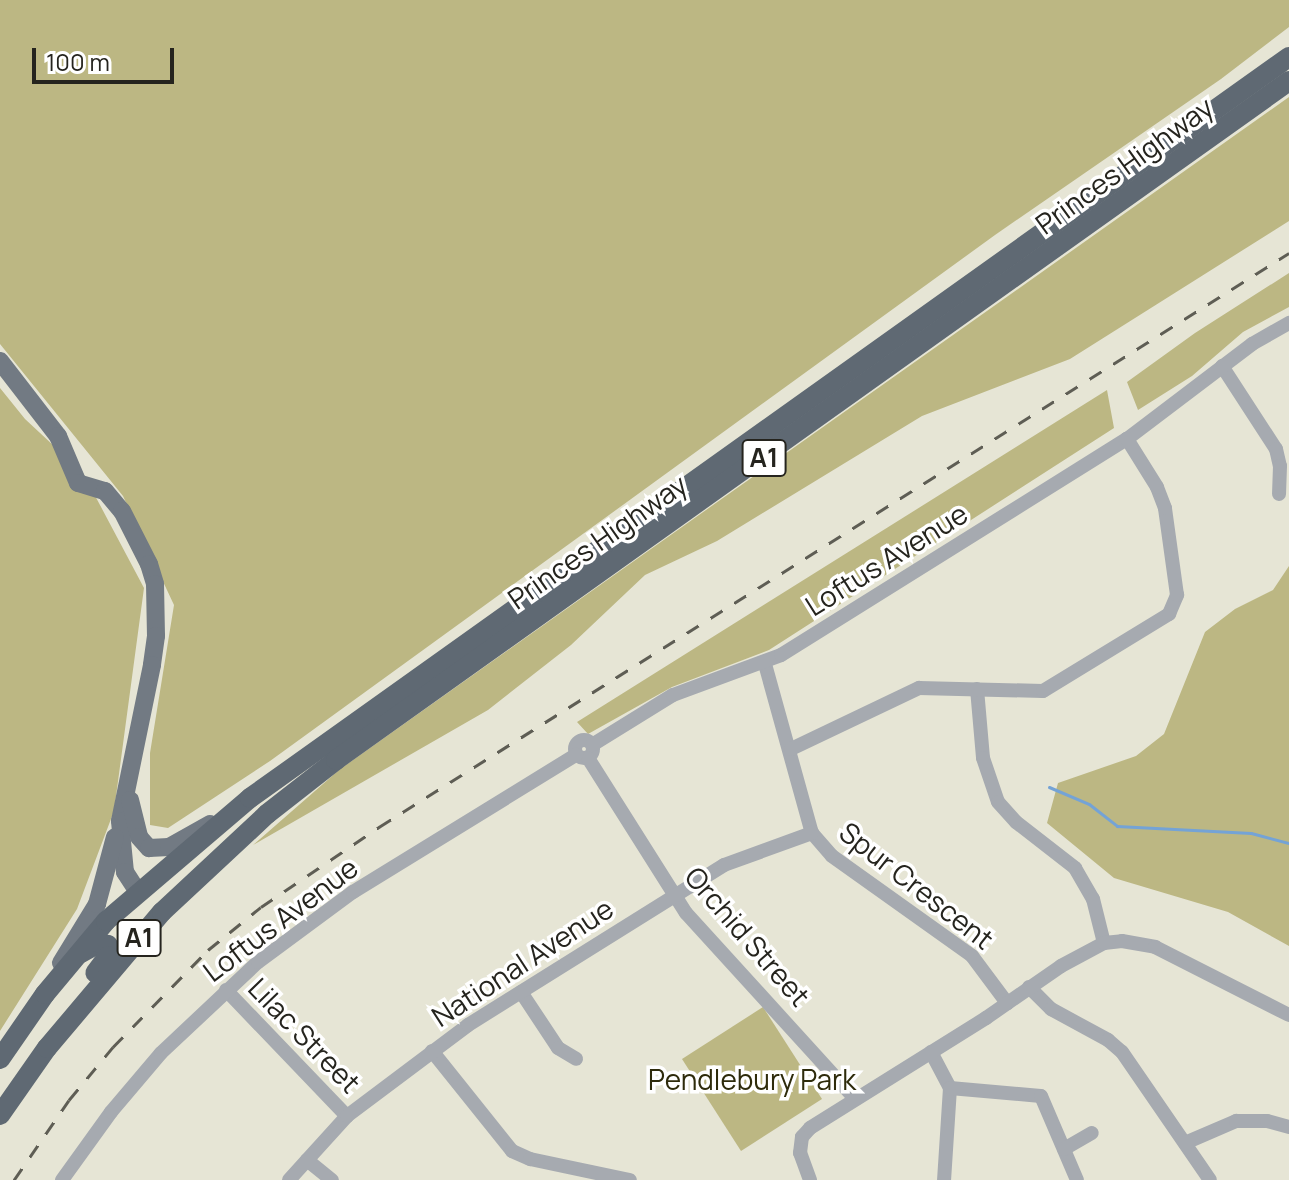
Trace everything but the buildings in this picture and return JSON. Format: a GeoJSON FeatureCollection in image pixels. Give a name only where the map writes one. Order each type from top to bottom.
{"type":"FeatureCollection","features":[{"type":"Feature","properties":{"kind":"highway","name":"Princes Highway"},"geometry":{"type":"LineString","coordinates":[[0,1059],[45,994],[106,921],[250,798],[1289,57]]}},
{"type":"Feature","properties":{"kind":"highway","name":"Princes Highway"},"geometry":{"type":"LineString","coordinates":[[0,1115],[47,1048],[132,946],[240,836],[336,760],[1289,81]]}},
{"type":"Feature","properties":{"kind":"highway"},"geometry":{"type":"LineString","coordinates":[[132,946],[144,922],[143,891],[161,896],[240,836]]}},
{"type":"Feature","properties":{"kind":"highway"},"geometry":{"type":"LineString","coordinates":[[47,1048],[67,1010],[110,949],[99,943],[74,957]]}},
{"type":"Feature","properties":{"kind":"main road"},"geometry":{"type":"LineString","coordinates":[[0,361],[58,436],[78,483],[105,491],[122,511],[149,564],[155,584],[156,636],[125,805],[97,904],[45,994]]}},
{"type":"Feature","properties":{"kind":"main road"},"geometry":{"type":"LineString","coordinates":[[125,805],[140,839],[149,848],[159,849],[178,843],[250,798]]}},
{"type":"Feature","properties":{"kind":"main road"},"geometry":{"type":"LineString","coordinates":[[125,805],[143,891]]}},
{"type":"Feature","properties":{"kind":"street","name":"Loftus Avenue"},"geometry":{"type":"LineString","coordinates":[[62,1180],[139,1078],[226,990],[268,954],[353,892],[586,753],[673,695],[765,664],[1127,439],[1260,338],[1289,323]]}},
{"type":"Feature","properties":{"kind":"street"},"geometry":{"type":"LineString","coordinates":[[1222,366],[1276,449],[1280,466],[1279,494]]}},
{"type":"Feature","properties":{"kind":"street"},"geometry":{"type":"LineString","coordinates":[[791,749],[909,690],[932,687],[1024,693],[1050,688],[1166,617],[1175,607],[1177,595],[1162,496],[1127,439]]}},
{"type":"Feature","properties":{"kind":"street","name":"Spur Crescent"},"geometry":{"type":"LineString","coordinates":[[765,664],[812,833],[832,856],[972,956],[1007,1003]]}},
{"type":"Feature","properties":{"kind":"street"},"geometry":{"type":"LineString","coordinates":[[977,689],[983,758],[998,802],[1016,822],[1075,868],[1093,899],[1104,943]]}},
{"type":"Feature","properties":{"kind":"street","name":"Orchid Street"},"geometry":{"type":"LineString","coordinates":[[586,753],[686,913],[855,1099]]}},
{"type":"Feature","properties":{"kind":"street","name":"National Avenue"},"geometry":{"type":"LineString","coordinates":[[289,1180],[347,1116],[432,1051],[736,859],[812,833]]}},
{"type":"Feature","properties":{"kind":"street"},"geometry":{"type":"LineString","coordinates":[[810,1180],[800,1153],[802,1137],[810,1128],[1029,987],[1104,943],[1122,941],[1155,947],[1289,1015]]}},
{"type":"Feature","properties":{"kind":"street"},"geometry":{"type":"LineString","coordinates":[[1029,987],[1051,1009],[1108,1040],[1122,1052],[1210,1180]]}},
{"type":"Feature","properties":{"kind":"street","name":"Lilac Street"},"geometry":{"type":"LineString","coordinates":[[226,990],[347,1116]]}},
{"type":"Feature","properties":{"kind":"street"},"geometry":{"type":"LineString","coordinates":[[521,992],[558,1048],[576,1059]]}},
{"type":"Feature","properties":{"kind":"street"},"geometry":{"type":"LineString","coordinates":[[432,1051],[512,1151],[530,1159],[630,1180]]}},
{"type":"Feature","properties":{"kind":"street"},"geometry":{"type":"LineString","coordinates":[[931,1052],[950,1088],[944,1180]]}},
{"type":"Feature","properties":{"kind":"street"},"geometry":{"type":"LineString","coordinates":[[950,1088],[1041,1096],[1077,1180]]}},
{"type":"Feature","properties":{"kind":"street"},"geometry":{"type":"LineString","coordinates":[[1185,1143],[1236,1121],[1267,1121],[1289,1127]]}},
{"type":"Feature","properties":{"kind":"street"},"geometry":{"type":"LineString","coordinates":[[1064,1149],[1092,1133]]}},
{"type":"Feature","properties":{"kind":"street"},"geometry":{"type":"LineString","coordinates":[[307,1160],[332,1180]]}},
{"type":"Feature","properties":{"kind":"green space"},"geometry":{"type":"Polygon","coordinates":[[[0,0],[1289,0],[1289,27],[1221,79],[995,235],[270,761],[168,828],[150,825],[150,753],[174,605],[123,496],[0,344],[0,0]]]}},
{"type":"Feature","properties":{"kind":"green space"},"geometry":{"type":"Polygon","coordinates":[[[1289,97],[1289,221],[1070,359],[922,416],[717,541],[645,575],[571,645],[488,710],[253,845],[339,770],[1289,97]]]}},
{"type":"Feature","properties":{"kind":"green space"},"geometry":{"type":"Polygon","coordinates":[[[1289,273],[1289,307],[1243,332],[1192,376],[1138,410],[1127,382],[1195,333],[1289,273]]]}},
{"type":"Feature","properties":{"kind":"green space"},"geometry":{"type":"Polygon","coordinates":[[[0,388],[25,419],[83,473],[144,588],[114,811],[77,909],[0,1031],[0,388]]]}},
{"type":"Feature","properties":{"kind":"green space"},"geometry":{"type":"Polygon","coordinates":[[[1107,390],[1114,428],[769,650],[672,687],[588,734],[577,722],[1107,390]]]}},
{"type":"Feature","properties":{"kind":"green space"},"geometry":{"type":"Polygon","coordinates":[[[1289,566],[1289,946],[1228,912],[1114,878],[1047,823],[1058,783],[1136,756],[1164,734],[1205,632],[1235,609],[1273,590],[1289,566]]]}},
{"type":"Feature","properties":{"kind":"green space","name":"Pendlebury Park"},"geometry":{"type":"Polygon","coordinates":[[[763,1007],[822,1099],[741,1151],[682,1059],[763,1007]]]}},
{"type":"Feature","properties":{"kind":"waterway"},"geometry":{"type":"LineString","coordinates":[[1049,787],[1089,804],[1117,826],[1251,833],[1289,843]]}},
{"type":"Feature","properties":{"kind":"railway"},"geometry":{"type":"LineString","coordinates":[[14,1180],[69,1100],[113,1047],[208,950],[261,907],[379,827],[1289,253]]}}]}
